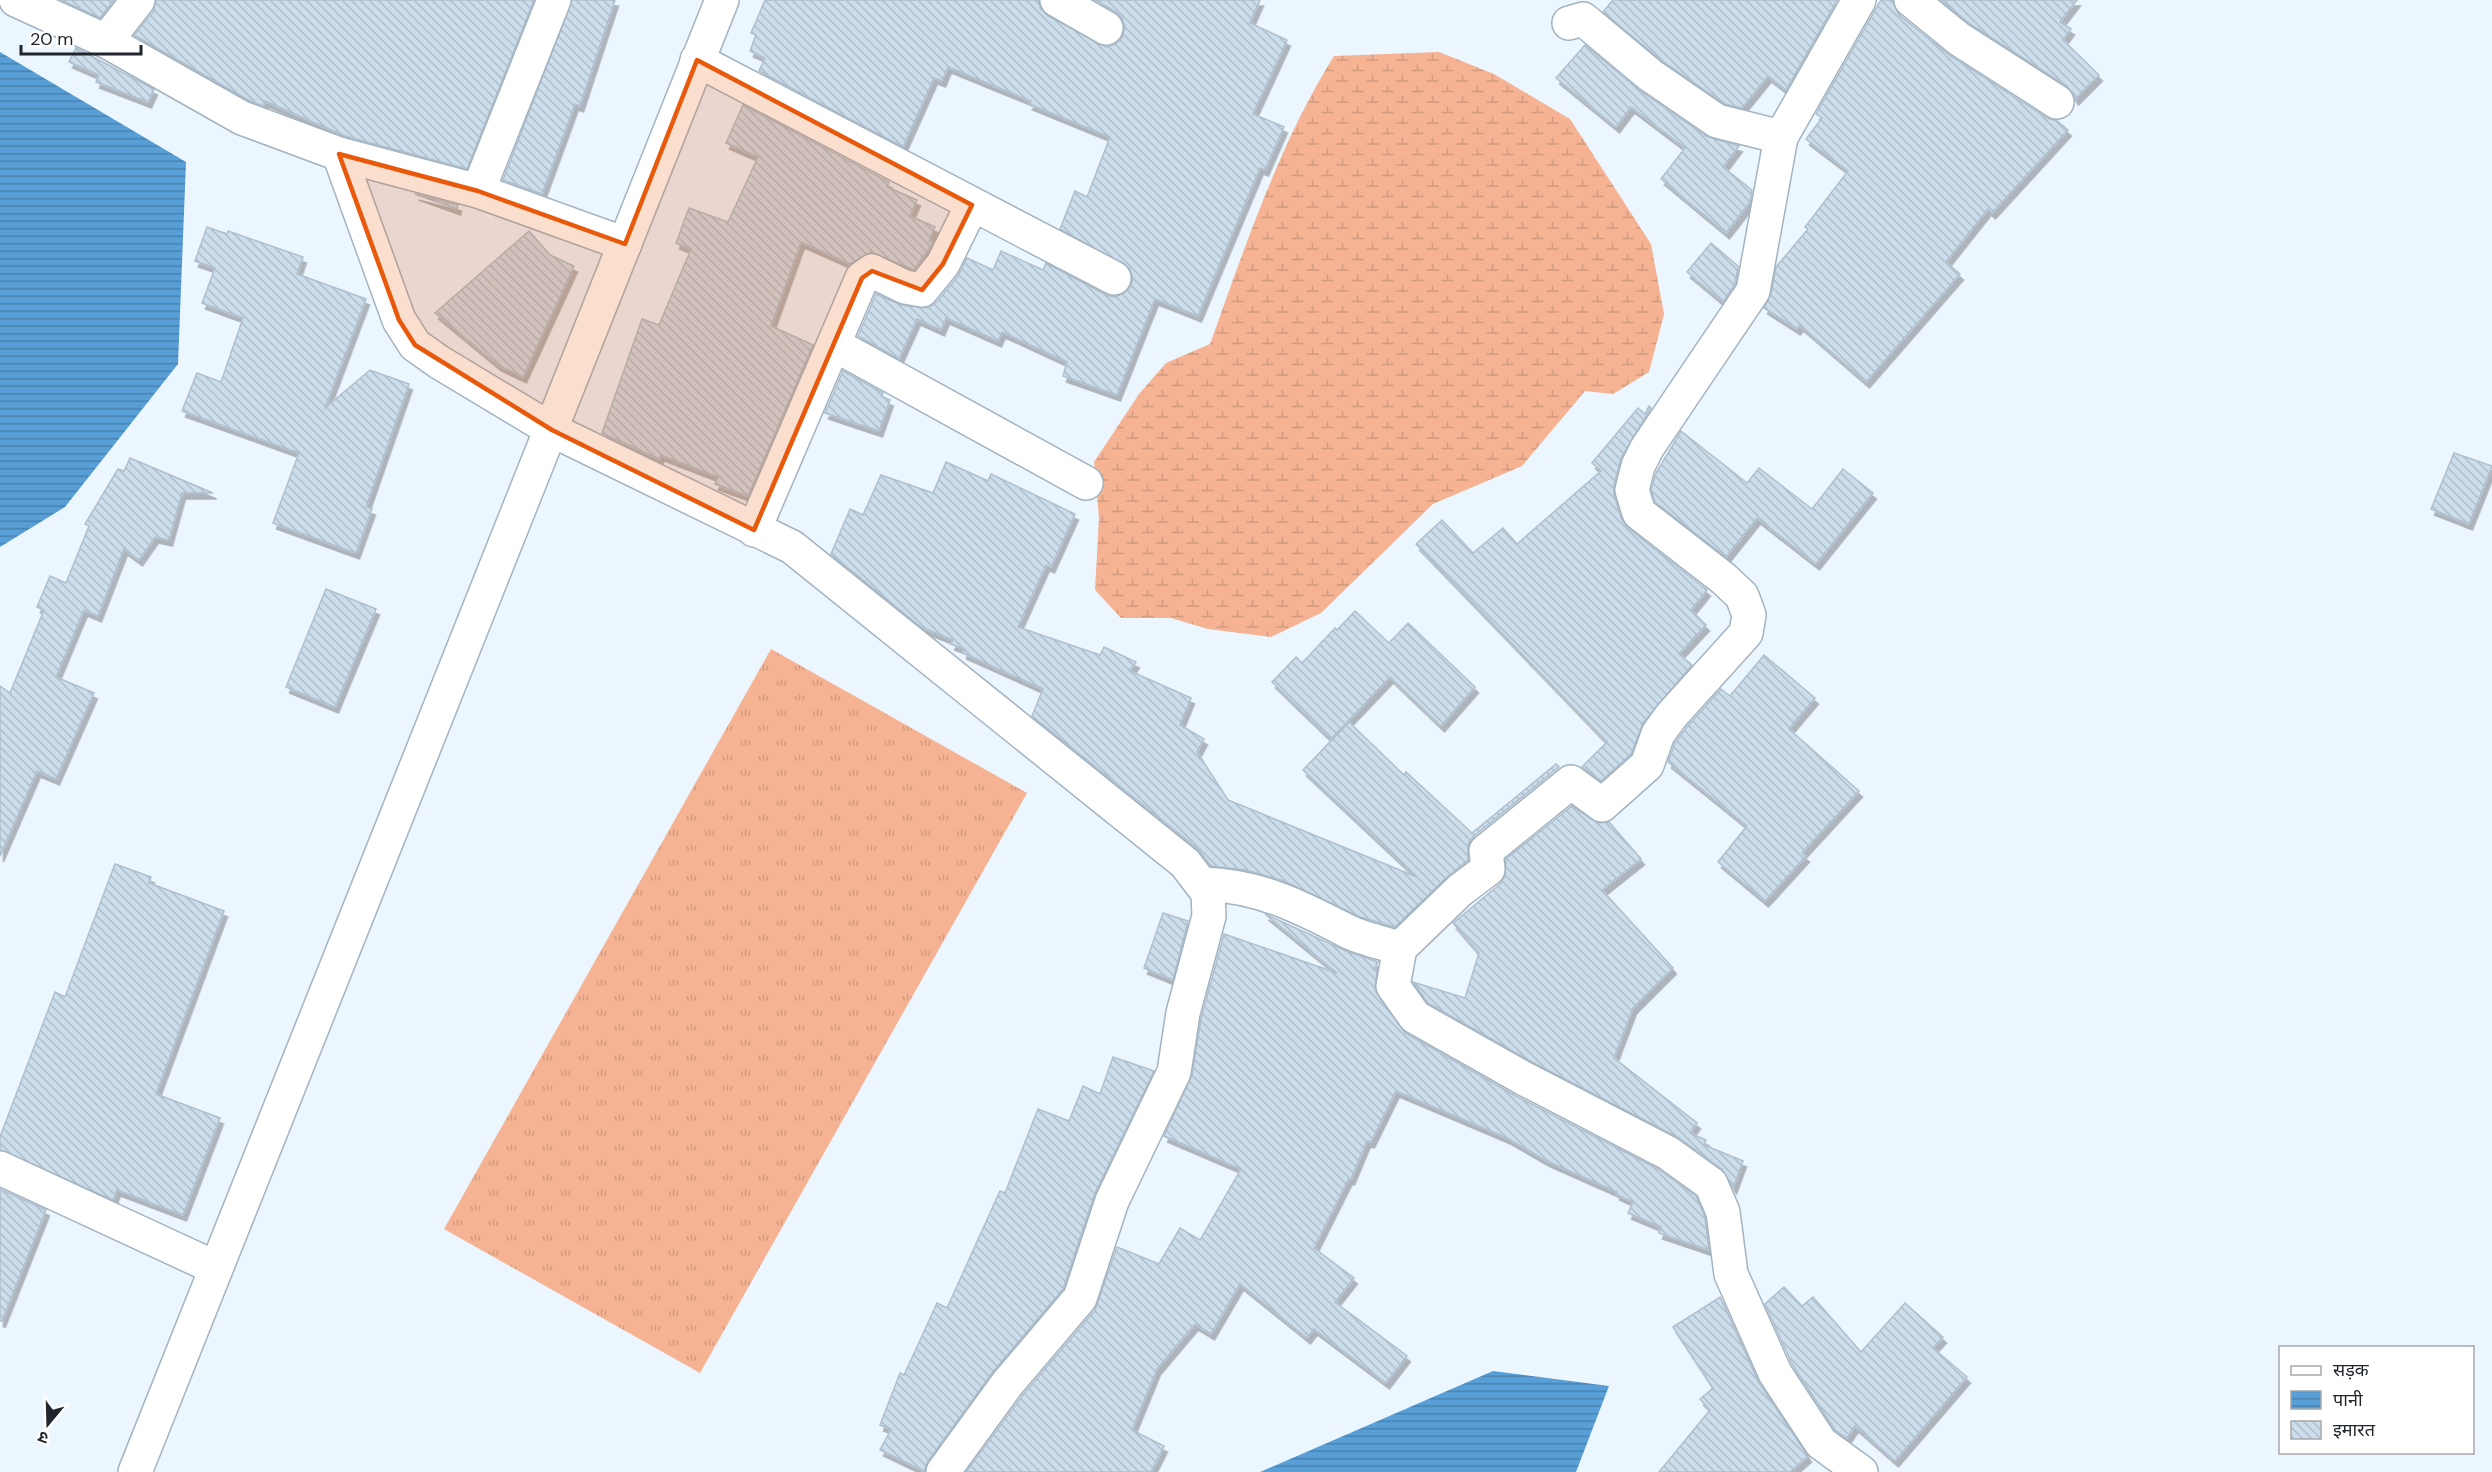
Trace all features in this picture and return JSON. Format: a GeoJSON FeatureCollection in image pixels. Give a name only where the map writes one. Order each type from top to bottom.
{"type":"FeatureCollection","features":[{"type":"Feature","properties":{"kind":"street"},"geometry":{"type":"LineString","coordinates":[[15,0],[106,41],[242,118],[339,154],[478,191],[625,244]]}},
{"type":"Feature","properties":{"kind":"street"},"geometry":{"type":"LineString","coordinates":[[106,41],[138,0]]}},
{"type":"Feature","properties":{"kind":"street"},"geometry":{"type":"LineString","coordinates":[[478,191],[554,0]]}},
{"type":"Feature","properties":{"kind":"street"},"geometry":{"type":"LineString","coordinates":[[135,1472],[722,0]]}},
{"type":"Feature","properties":{"kind":"street"},"geometry":{"type":"LineString","coordinates":[[1057,0],[1106,28]]}},
{"type":"Feature","properties":{"kind":"street"},"geometry":{"type":"LineString","coordinates":[[1859,0],[1781,137],[1753,291],[1647,448],[1638,466],[1632,490],[1639,513],[1724,579],[1742,596],[1749,615],[1746,633],[1671,716],[1658,734],[1647,765],[1602,804],[1570,782],[1486,851],[1488,869],[1459,891],[1400,948],[1393,986],[1415,1017],[1523,1078],[1668,1153],[1711,1184],[1723,1212],[1731,1274],[1775,1373],[1821,1443],[1861,1472]]}},
{"type":"Feature","properties":{"kind":"street"},"geometry":{"type":"LineString","coordinates":[[1911,0],[1959,39],[2057,102]]}},
{"type":"Feature","properties":{"kind":"street"},"geometry":{"type":"LineString","coordinates":[[1584,14],[1650,75],[1718,121],[1781,137]]}},
{"type":"Feature","properties":{"kind":"street"},"geometry":{"type":"LineString","coordinates":[[697,60],[1114,278]]}},
{"type":"Feature","properties":{"kind":"street"},"geometry":{"type":"LineString","coordinates":[[339,154],[399,320],[415,345],[552,430],[792,547],[1185,862],[1204,884],[1208,893],[1209,916],[1183,1013],[1173,1072],[1112,1201],[1080,1298],[1007,1384],[943,1472]]}},
{"type":"Feature","properties":{"kind":"street"},"geometry":{"type":"LineString","coordinates":[[754,530],[862,278],[872,271],[905,287],[922,290],[943,264],[972,205]]}},
{"type":"Feature","properties":{"kind":"street"},"geometry":{"type":"LineString","coordinates":[[835,345],[1086,483]]}},
{"type":"Feature","properties":{"kind":"street"},"geometry":{"type":"LineString","coordinates":[[1204,884],[1262,893],[1324,917],[1348,932],[1400,948]]}},
{"type":"Feature","properties":{"kind":"street"},"geometry":{"type":"LineString","coordinates":[[0,1168],[216,1268]]}},
{"type":"Feature","properties":{"kind":"highlighted area"},"geometry":{"type":"Polygon","coordinates":[[[697,60],[972,205],[943,264],[922,290],[872,271],[862,278],[754,530],[552,430],[415,345],[399,320],[339,154],[478,191],[625,244],[697,60]]]}},
{"type":"Feature","properties":{"kind":"green space"},"geometry":{"type":"Polygon","coordinates":[[[1439,52],[1494,74],[1570,119],[1651,244],[1664,314],[1649,372],[1613,394],[1585,391],[1522,466],[1433,504],[1321,613],[1271,637],[1208,629],[1171,618],[1121,618],[1095,590],[1099,518],[1094,462],[1139,394],[1166,363],[1210,344],[1264,197],[1296,124],[1334,56],[1439,52]]]}},
{"type":"Feature","properties":{"kind":"green space"},"geometry":{"type":"Polygon","coordinates":[[[771,649],[1027,793],[700,1373],[444,1229],[771,649]]]}},
{"type":"Feature","properties":{"kind":"water"},"geometry":{"type":"Polygon","coordinates":[[[0,52],[186,162],[178,364],[65,507],[0,547],[0,52]]]}},
{"type":"Feature","properties":{"kind":"water"},"geometry":{"type":"Polygon","coordinates":[[[1493,1371],[1609,1386],[1576,1472],[1260,1472],[1493,1371]]]}},
{"type":"Feature","properties":{"kind":"building"},"geometry":{"type":"Polygon","coordinates":[[[61,0],[114,0],[100,18],[61,0]]]}},
{"type":"Feature","properties":{"kind":"building"},"geometry":{"type":"Polygon","coordinates":[[[156,0],[534,0],[467,169],[345,136],[265,101],[263,106],[250,101],[134,35],[153,12],[156,0]]]}},
{"type":"Feature","properties":{"kind":"building"},"geometry":{"type":"Polygon","coordinates":[[[572,0],[615,0],[580,106],[575,104],[542,194],[503,180],[572,0]]]}},
{"type":"Feature","properties":{"kind":"building"},"geometry":{"type":"Polygon","coordinates":[[[765,0],[1038,0],[1041,9],[1048,16],[1106,47],[1122,38],[1125,27],[1122,18],[1116,12],[1095,0],[1260,0],[1250,23],[1287,40],[1253,114],[1284,127],[1265,170],[1260,168],[1198,316],[1155,299],[1117,395],[1063,376],[1067,362],[1002,332],[998,341],[946,318],[941,330],[917,319],[899,359],[858,336],[876,294],[901,305],[928,308],[937,302],[958,276],[967,258],[993,270],[1001,251],[1043,270],[1046,263],[1106,295],[1115,297],[1124,293],[1131,286],[1133,278],[1129,268],[1060,229],[1075,191],[1087,197],[1110,137],[1029,104],[1031,101],[948,67],[942,81],[934,78],[903,147],[759,71],[765,58],[750,51],[756,35],[751,33],[765,0]]]}},
{"type":"Feature","properties":{"kind":"building"},"geometry":{"type":"Polygon","coordinates":[[[1613,0],[1837,0],[1786,90],[1768,76],[1742,108],[1725,104],[1661,60],[1603,12],[1613,0]]]}},
{"type":"Feature","properties":{"kind":"building"},"geometry":{"type":"Polygon","coordinates":[[[1881,0],[1892,0],[1899,15],[1949,55],[2068,130],[1992,213],[1988,209],[1946,262],[1960,274],[1866,382],[1800,325],[1797,329],[1764,308],[1771,294],[1776,267],[1808,229],[1805,227],[1848,171],[1806,139],[1822,118],[1816,114],[1881,0]]]}},
{"type":"Feature","properties":{"kind":"building"},"geometry":{"type":"Polygon","coordinates":[[[1941,0],[2077,0],[2060,22],[2071,29],[2063,40],[2099,75],[2075,99],[2067,86],[1970,24],[1941,0]]]}},
{"type":"Feature","properties":{"kind":"building"},"geometry":{"type":"Polygon","coordinates":[[[1585,45],[1639,90],[1706,136],[1739,146],[1723,167],[1752,190],[1750,202],[1726,233],[1661,179],[1685,148],[1631,107],[1616,127],[1556,78],[1585,45]]]}},
{"type":"Feature","properties":{"kind":"building"},"geometry":{"type":"Polygon","coordinates":[[[76,48],[154,89],[148,102],[96,82],[99,75],[69,62],[76,48]]]}},
{"type":"Feature","properties":{"kind":"building"},"geometry":{"type":"Polygon","coordinates":[[[743,105],[889,182],[887,187],[917,200],[910,216],[935,227],[929,241],[933,242],[914,270],[871,252],[850,264],[801,242],[771,326],[813,345],[748,496],[715,484],[718,477],[661,455],[659,459],[602,433],[642,319],[659,325],[691,249],[676,243],[689,208],[728,222],[758,157],[726,143],[743,105]]]}},
{"type":"Feature","properties":{"kind":"building"},"geometry":{"type":"Polygon","coordinates":[[[415,194],[458,205],[457,209],[415,194]]]}},
{"type":"Feature","properties":{"kind":"building"},"geometry":{"type":"Polygon","coordinates":[[[207,227],[227,234],[228,231],[303,257],[297,274],[366,299],[325,408],[370,370],[409,384],[366,507],[372,509],[356,553],[273,523],[299,453],[182,411],[197,373],[221,382],[243,318],[202,303],[215,268],[195,261],[207,227]]]}},
{"type":"Feature","properties":{"kind":"building"},"geometry":{"type":"Polygon","coordinates":[[[529,231],[550,255],[574,266],[523,377],[498,365],[435,313],[529,231]]]}},
{"type":"Feature","properties":{"kind":"building"},"geometry":{"type":"Polygon","coordinates":[[[1711,243],[1738,266],[1735,284],[1723,302],[1687,272],[1711,243]]]}},
{"type":"Feature","properties":{"kind":"building"},"geometry":{"type":"Polygon","coordinates":[[[843,371],[883,393],[882,397],[890,400],[879,431],[825,413],[843,371]]]}},
{"type":"Feature","properties":{"kind":"building"},"geometry":{"type":"Polygon","coordinates":[[[1649,406],[1651,408],[1621,458],[1614,485],[1614,495],[1621,518],[1628,528],[1707,590],[1691,610],[1706,625],[1679,654],[1692,665],[1643,723],[1631,754],[1601,781],[1582,767],[1607,742],[1416,544],[1442,520],[1473,553],[1503,528],[1517,544],[1601,471],[1592,463],[1638,408],[1645,414],[1649,406]]]}},
{"type":"Feature","properties":{"kind":"building"},"geometry":{"type":"Polygon","coordinates":[[[1681,431],[1747,483],[1759,468],[1812,509],[1843,469],[1873,493],[1816,564],[1757,518],[1726,557],[1655,502],[1651,490],[1656,473],[1681,431]]]}},
{"type":"Feature","properties":{"kind":"building"},"geometry":{"type":"Polygon","coordinates":[[[2454,453],[2492,466],[2469,524],[2431,509],[2454,453]]]}},
{"type":"Feature","properties":{"kind":"building"},"geometry":{"type":"Polygon","coordinates":[[[130,458],[213,493],[182,493],[169,540],[155,537],[139,560],[124,549],[98,616],[84,610],[56,677],[94,693],[56,779],[37,771],[0,856],[0,686],[10,693],[44,610],[37,607],[50,576],[66,583],[89,526],[85,524],[118,469],[124,471],[130,458]]]}},
{"type":"Feature","properties":{"kind":"building"},"geometry":{"type":"Polygon","coordinates":[[[946,462],[988,481],[991,474],[1075,514],[1051,567],[1046,565],[1018,627],[1100,655],[1104,647],[1136,662],[1130,671],[1191,698],[1180,725],[1204,739],[1197,752],[1228,800],[1417,877],[1303,770],[1349,722],[1404,775],[1406,772],[1472,833],[1556,764],[1559,767],[1474,836],[1468,844],[1468,860],[1395,927],[1360,917],[1284,881],[1246,870],[1211,866],[1197,848],[1032,716],[1043,689],[963,653],[964,649],[951,644],[953,640],[921,627],[831,554],[850,509],[863,515],[881,475],[933,493],[946,462]]]}},
{"type":"Feature","properties":{"kind":"building"},"geometry":{"type":"Polygon","coordinates":[[[326,589],[376,609],[335,707],[286,687],[326,589]]]}},
{"type":"Feature","properties":{"kind":"building"},"geometry":{"type":"Polygon","coordinates":[[[1355,611],[1389,643],[1408,623],[1475,687],[1441,726],[1390,677],[1331,739],[1272,682],[1296,657],[1302,663],[1335,628],[1337,630],[1355,611]]]}},
{"type":"Feature","properties":{"kind":"building"},"geometry":{"type":"Polygon","coordinates":[[[1764,655],[1815,698],[1789,729],[1859,791],[1802,853],[1806,856],[1765,901],[1718,862],[1747,826],[1668,762],[1675,743],[1686,728],[1721,689],[1730,696],[1764,655]]]}},
{"type":"Feature","properties":{"kind":"building"},"geometry":{"type":"Polygon","coordinates":[[[1572,806],[1598,823],[1609,822],[1641,859],[1602,890],[1673,968],[1633,1008],[1614,1058],[1697,1123],[1690,1133],[1706,1140],[1704,1145],[1743,1161],[1733,1188],[1722,1169],[1679,1138],[1532,1062],[1428,1003],[1413,982],[1465,998],[1479,953],[1453,923],[1500,884],[1505,876],[1506,859],[1572,806]]]}},
{"type":"Feature","properties":{"kind":"building"},"geometry":{"type":"Polygon","coordinates":[[[115,864],[151,877],[149,883],[224,911],[156,1094],[220,1118],[183,1215],[117,1190],[113,1200],[0,1150],[0,1137],[55,992],[65,997],[115,864]]]}},
{"type":"Feature","properties":{"kind":"building"},"geometry":{"type":"Polygon","coordinates":[[[1163,913],[1188,921],[1173,980],[1144,968],[1163,913]]]}},
{"type":"Feature","properties":{"kind":"building"},"geometry":{"type":"Polygon","coordinates":[[[1265,914],[1346,951],[1378,962],[1374,970],[1377,970],[1375,990],[1405,1033],[1514,1095],[1658,1169],[1696,1196],[1705,1217],[1709,1250],[1659,1233],[1661,1227],[1628,1213],[1633,1202],[1616,1194],[1617,1192],[1545,1160],[1507,1138],[1396,1091],[1371,1142],[1367,1141],[1351,1179],[1349,1178],[1314,1248],[1354,1278],[1335,1302],[1407,1356],[1386,1383],[1314,1329],[1307,1338],[1240,1284],[1211,1334],[1195,1324],[1157,1369],[1132,1430],[1164,1446],[1151,1472],[966,1472],[1022,1396],[1095,1310],[1117,1247],[1159,1264],[1180,1228],[1200,1240],[1241,1169],[1164,1136],[1192,1075],[1201,1019],[1224,934],[1337,973],[1265,914]]]}},
{"type":"Feature","properties":{"kind":"building"},"geometry":{"type":"Polygon","coordinates":[[[1113,1057],[1154,1071],[1095,1193],[1063,1289],[992,1373],[928,1461],[924,1471],[880,1450],[891,1429],[880,1425],[900,1373],[904,1375],[937,1303],[947,1308],[1000,1191],[1005,1193],[1038,1109],[1069,1121],[1083,1086],[1100,1094],[1113,1057]]]}},
{"type":"Feature","properties":{"kind":"building"},"geometry":{"type":"Polygon","coordinates":[[[0,1189],[46,1210],[2,1321],[0,1321],[0,1189]]]}},
{"type":"Feature","properties":{"kind":"building"},"geometry":{"type":"Polygon","coordinates":[[[1784,1287],[1802,1306],[1813,1297],[1861,1352],[1905,1303],[1943,1337],[1933,1348],[1967,1377],[1895,1461],[1855,1426],[1847,1438],[1835,1430],[1792,1364],[1765,1304],[1784,1287]]]}},
{"type":"Feature","properties":{"kind":"building"},"geometry":{"type":"Polygon","coordinates":[[[1720,1297],[1759,1383],[1808,1456],[1790,1472],[1659,1472],[1710,1410],[1700,1399],[1713,1388],[1673,1327],[1720,1297]]]}}]}
